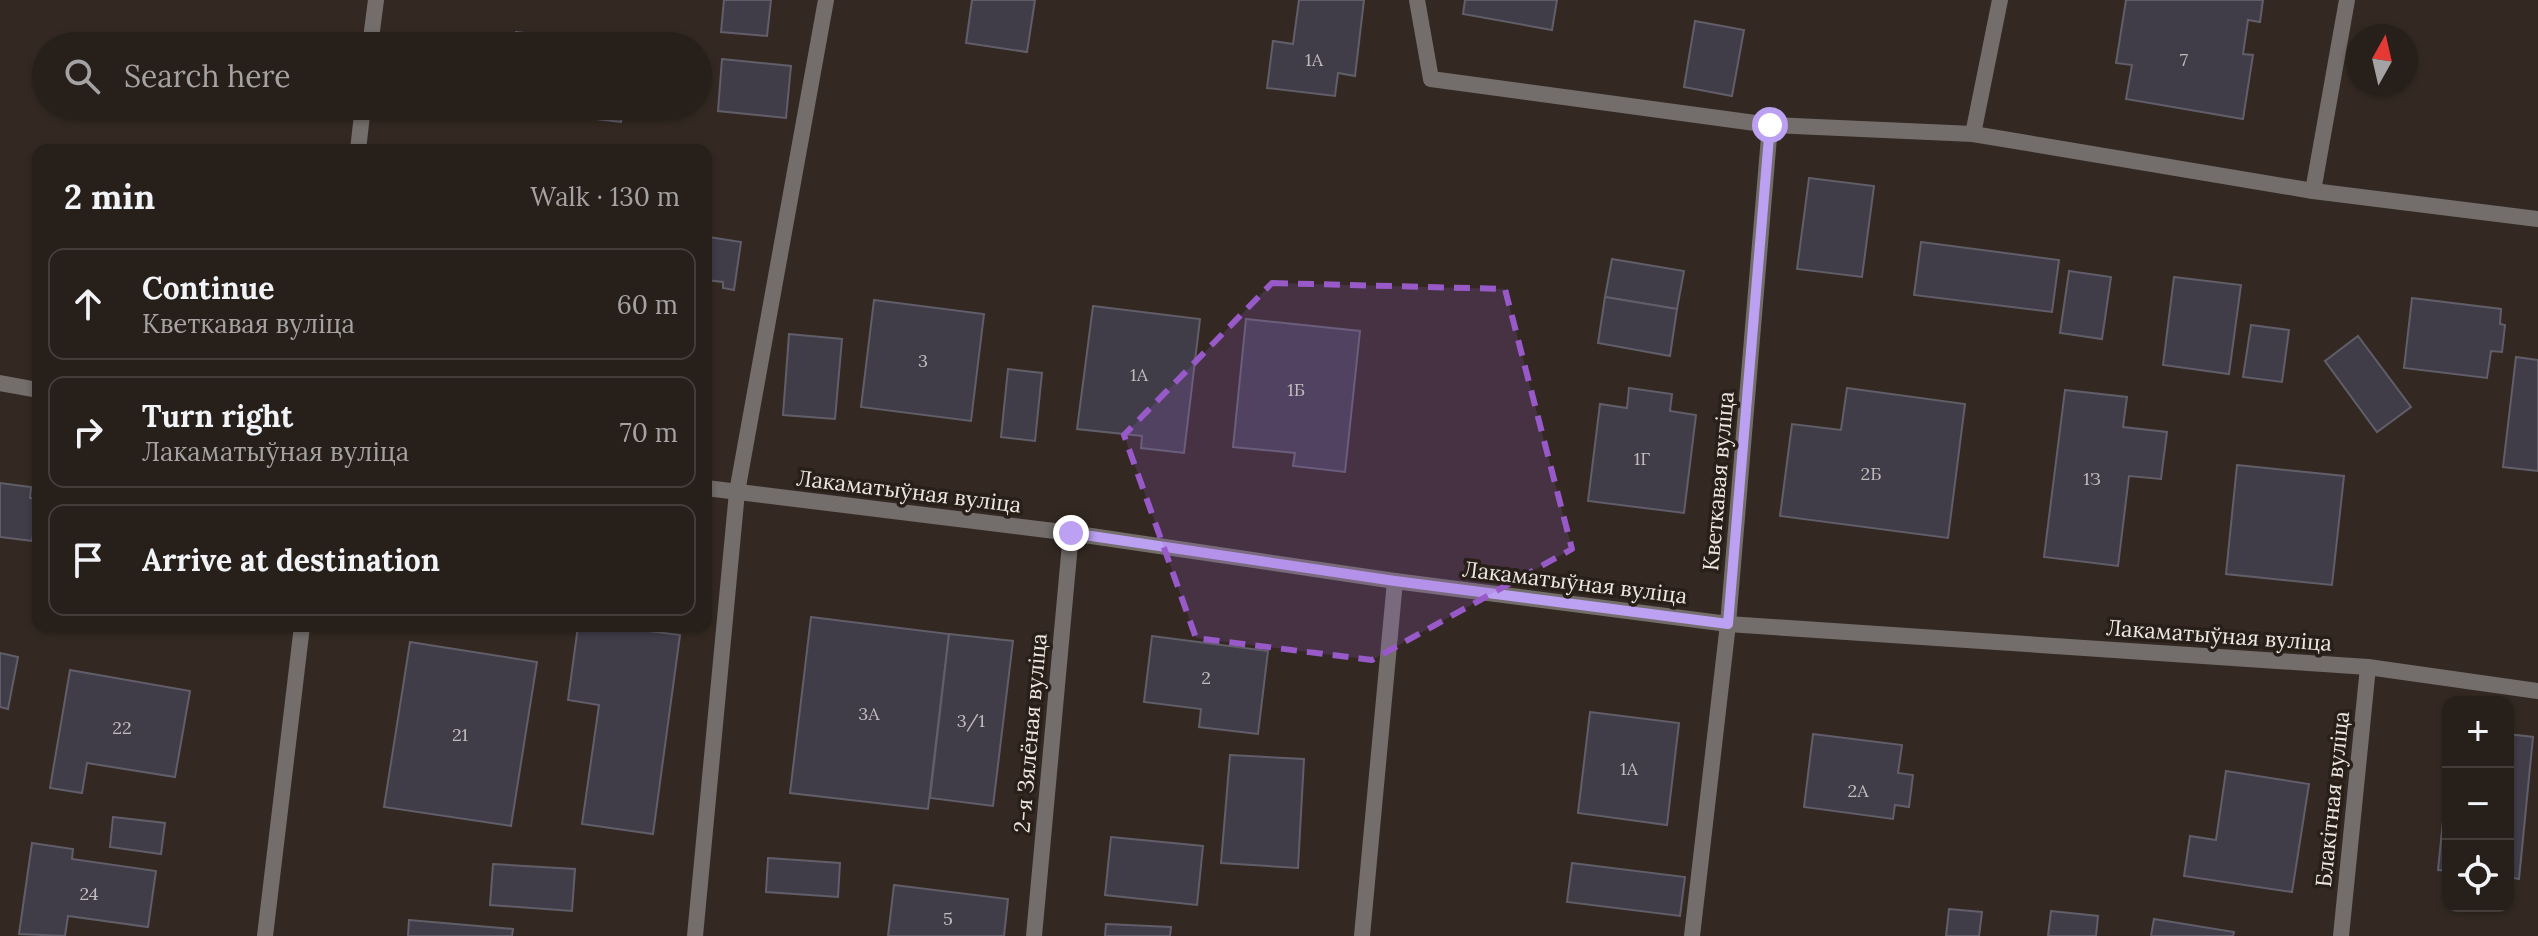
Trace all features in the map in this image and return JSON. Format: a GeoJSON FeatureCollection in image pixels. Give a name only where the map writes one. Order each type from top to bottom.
{"type":"FeatureCollection","features":[{"type":"Feature","properties":{"kind":"street"},"geometry":{"type":"LineString","coordinates":[[372,32],[376,0]]}},
{"type":"Feature","properties":{"kind":"street"},"geometry":{"type":"LineString","coordinates":[[695,936],[737,492],[826,0]]}},
{"type":"Feature","properties":{"kind":"street"},"geometry":{"type":"LineString","coordinates":[[1417,0],[1431,79],[1770,125],[1973,134],[2313,191],[2538,219]]}},
{"type":"Feature","properties":{"kind":"street"},"geometry":{"type":"LineString","coordinates":[[1973,134],[2000,0]]}},
{"type":"Feature","properties":{"kind":"street"},"geometry":{"type":"LineString","coordinates":[[2313,191],[2347,0]]}},
{"type":"Feature","properties":{"kind":"street"},"geometry":{"type":"LineString","coordinates":[[359,144],[361,120]]}},
{"type":"Feature","properties":{"kind":"street","name":"Кветкавая вуліца"},"geometry":{"type":"LineString","coordinates":[[1692,936],[1728,624],[1770,125]]}},
{"type":"Feature","properties":{"kind":"street"},"geometry":{"type":"LineString","coordinates":[[0,383],[32,389]]}},
{"type":"Feature","properties":{"kind":"street","name":"Лакаматыўная вуліца"},"geometry":{"type":"LineString","coordinates":[[712,489],[1071,533],[1395,581],[1728,624],[2368,667],[2538,691]]}},
{"type":"Feature","properties":{"kind":"street","name":"2-я Зялёная вуліца"},"geometry":{"type":"LineString","coordinates":[[1034,936],[1071,533]]}},
{"type":"Feature","properties":{"kind":"street"},"geometry":{"type":"LineString","coordinates":[[1362,936],[1395,581]]}},
{"type":"Feature","properties":{"kind":"street"},"geometry":{"type":"LineString","coordinates":[[265,936],[301,632]]}},
{"type":"Feature","properties":{"kind":"street","name":"Блакітная вуліца"},"geometry":{"type":"LineString","coordinates":[[2341,936],[2368,667]]}},
{"type":"Feature","properties":{"kind":"highlighted area"},"geometry":{"type":"Polygon","coordinates":[[[1272,283],[1505,289],[1572,549],[1372,660],[1196,638],[1124,435],[1272,283]]]}},
{"type":"Feature","properties":{"kind":"building"},"geometry":{"type":"Polygon","coordinates":[[[724,0],[771,0],[767,36],[721,32],[724,0]]]}},
{"type":"Feature","properties":{"kind":"building"},"geometry":{"type":"Polygon","coordinates":[[[972,0],[1035,0],[1027,52],[966,43],[972,0]]]}},
{"type":"Feature","properties":{"kind":"building"},"geometry":{"type":"Polygon","coordinates":[[[1299,0],[1364,0],[1355,76],[1338,73],[1335,96],[1267,88],[1273,41],[1293,44],[1299,0]]]}},
{"type":"Feature","properties":{"kind":"building"},"geometry":{"type":"Polygon","coordinates":[[[1465,0],[1557,0],[1552,30],[1463,14],[1465,0]]]}},
{"type":"Feature","properties":{"kind":"building"},"geometry":{"type":"Polygon","coordinates":[[[2126,0],[2263,0],[2260,22],[2248,20],[2243,54],[2253,55],[2243,119],[2126,99],[2132,65],[2116,63],[2126,0]]]}},
{"type":"Feature","properties":{"kind":"building"},"geometry":{"type":"Polygon","coordinates":[[[1695,21],[1744,30],[1732,96],[1684,87],[1695,21]]]}},
{"type":"Feature","properties":{"kind":"building"},"geometry":{"type":"Polygon","coordinates":[[[722,59],[791,66],[786,118],[718,111],[722,59]]]}},
{"type":"Feature","properties":{"kind":"building"},"geometry":{"type":"Polygon","coordinates":[[[1809,178],[1874,186],[1862,277],[1797,269],[1809,178]]]}},
{"type":"Feature","properties":{"kind":"building"},"geometry":{"type":"Polygon","coordinates":[[[712,237],[741,242],[734,290],[723,288],[723,282],[712,281],[712,237]]]}},
{"type":"Feature","properties":{"kind":"building"},"geometry":{"type":"Polygon","coordinates":[[[1921,242],[2059,260],[2052,312],[1914,295],[1921,242]]]}},
{"type":"Feature","properties":{"kind":"building"},"geometry":{"type":"Polygon","coordinates":[[[1612,259],[1684,271],[1677,309],[1605,297],[1612,259]]]}},
{"type":"Feature","properties":{"kind":"building"},"geometry":{"type":"Polygon","coordinates":[[[2069,271],[2111,277],[2102,339],[2060,333],[2069,271]]]}},
{"type":"Feature","properties":{"kind":"building"},"geometry":{"type":"Polygon","coordinates":[[[2174,277],[2241,285],[2229,374],[2163,365],[2174,277]]]}},
{"type":"Feature","properties":{"kind":"building"},"geometry":{"type":"Polygon","coordinates":[[[1605,297],[1677,309],[1670,356],[1598,343],[1605,297]]]}},
{"type":"Feature","properties":{"kind":"building"},"geometry":{"type":"Polygon","coordinates":[[[2412,298],[2501,309],[2500,324],[2505,325],[2502,352],[2491,351],[2487,378],[2404,368],[2412,298]]]}},
{"type":"Feature","properties":{"kind":"building"},"geometry":{"type":"Polygon","coordinates":[[[874,300],[984,314],[971,421],[861,407],[874,300]]]}},
{"type":"Feature","properties":{"kind":"building"},"geometry":{"type":"Polygon","coordinates":[[[1093,306],[1200,319],[1184,453],[1141,448],[1142,436],[1077,429],[1093,306]]]}},
{"type":"Feature","properties":{"kind":"building"},"geometry":{"type":"Polygon","coordinates":[[[1246,319],[1360,331],[1345,472],[1293,466],[1295,453],[1233,447],[1246,319]]]}},
{"type":"Feature","properties":{"kind":"building"},"geometry":{"type":"Polygon","coordinates":[[[2251,325],[2289,330],[2282,382],[2243,377],[2251,325]]]}},
{"type":"Feature","properties":{"kind":"building"},"geometry":{"type":"Polygon","coordinates":[[[789,334],[842,339],[835,419],[783,415],[789,334]]]}},
{"type":"Feature","properties":{"kind":"building"},"geometry":{"type":"Polygon","coordinates":[[[2358,336],[2411,407],[2377,432],[2325,361],[2358,336]]]}},
{"type":"Feature","properties":{"kind":"building"},"geometry":{"type":"Polygon","coordinates":[[[2516,357],[2538,360],[2538,471],[2503,467],[2516,357]]]}},
{"type":"Feature","properties":{"kind":"building"},"geometry":{"type":"Polygon","coordinates":[[[1008,369],[1042,373],[1035,441],[1001,437],[1008,369]]]}},
{"type":"Feature","properties":{"kind":"building"},"geometry":{"type":"Polygon","coordinates":[[[1629,388],[1672,394],[1670,411],[1696,415],[1684,513],[1588,501],[1600,404],[1627,408],[1629,388]]]}},
{"type":"Feature","properties":{"kind":"building"},"geometry":{"type":"Polygon","coordinates":[[[1847,388],[1965,404],[1948,538],[1780,516],[1792,424],[1841,430],[1847,388]]]}},
{"type":"Feature","properties":{"kind":"building"},"geometry":{"type":"Polygon","coordinates":[[[2065,390],[2127,397],[2123,427],[2167,432],[2161,479],[2129,476],[2118,566],[2044,557],[2065,390]]]}},
{"type":"Feature","properties":{"kind":"building"},"geometry":{"type":"Polygon","coordinates":[[[2237,465],[2344,476],[2332,585],[2226,574],[2237,465]]]}},
{"type":"Feature","properties":{"kind":"building"},"geometry":{"type":"Polygon","coordinates":[[[0,483],[31,487],[32,541],[0,537],[0,483]]]}},
{"type":"Feature","properties":{"kind":"building"},"geometry":{"type":"Polygon","coordinates":[[[811,617],[949,634],[928,809],[790,793],[811,617]]]}},
{"type":"Feature","properties":{"kind":"building"},"geometry":{"type":"Polygon","coordinates":[[[577,632],[680,635],[653,834],[582,824],[599,705],[568,700],[577,632]]]}},
{"type":"Feature","properties":{"kind":"building"},"geometry":{"type":"Polygon","coordinates":[[[949,634],[1013,641],[993,806],[930,798],[949,634]]]}},
{"type":"Feature","properties":{"kind":"building"},"geometry":{"type":"Polygon","coordinates":[[[1152,636],[1268,651],[1258,734],[1199,727],[1201,709],[1144,702],[1152,636]]]}},
{"type":"Feature","properties":{"kind":"building"},"geometry":{"type":"Polygon","coordinates":[[[410,642],[537,662],[511,826],[384,807],[410,642]]]}},
{"type":"Feature","properties":{"kind":"building"},"geometry":{"type":"Polygon","coordinates":[[[0,653],[18,657],[8,709],[0,707],[0,653]]]}},
{"type":"Feature","properties":{"kind":"building"},"geometry":{"type":"Polygon","coordinates":[[[70,670],[190,691],[175,777],[87,763],[82,793],[50,788],[70,670]]]}},
{"type":"Feature","properties":{"kind":"building"},"geometry":{"type":"Polygon","coordinates":[[[1590,712],[1679,723],[1667,825],[1578,813],[1590,712]]]}},
{"type":"Feature","properties":{"kind":"building"},"geometry":{"type":"Polygon","coordinates":[[[1813,734],[1902,745],[1898,773],[1913,775],[1909,807],[1895,805],[1893,819],[1804,807],[1813,734]]]}},
{"type":"Feature","properties":{"kind":"building"},"geometry":{"type":"Polygon","coordinates":[[[2514,735],[2533,737],[2519,879],[2514,878],[2514,735]]]}},
{"type":"Feature","properties":{"kind":"building"},"geometry":{"type":"Polygon","coordinates":[[[1230,755],[1304,759],[1298,868],[1221,863],[1230,755]]]}},
{"type":"Feature","properties":{"kind":"building"},"geometry":{"type":"Polygon","coordinates":[[[2226,771],[2309,784],[2292,892],[2184,876],[2190,836],[2216,840],[2226,771]]]}},
{"type":"Feature","properties":{"kind":"building"},"geometry":{"type":"Polygon","coordinates":[[[113,817],[165,823],[161,854],[110,847],[113,817]]]}},
{"type":"Feature","properties":{"kind":"building"},"geometry":{"type":"Polygon","coordinates":[[[2442,830],[2442,870],[2438,870],[2442,830]]]}},
{"type":"Feature","properties":{"kind":"building"},"geometry":{"type":"Polygon","coordinates":[[[1111,837],[1203,846],[1197,905],[1105,895],[1111,837]]]}},
{"type":"Feature","properties":{"kind":"building"},"geometry":{"type":"Polygon","coordinates":[[[32,843],[73,849],[72,859],[156,871],[148,927],[68,916],[65,936],[19,934],[32,843]]]}},
{"type":"Feature","properties":{"kind":"building"},"geometry":{"type":"Polygon","coordinates":[[[768,858],[840,863],[838,897],[766,892],[768,858]]]}},
{"type":"Feature","properties":{"kind":"building"},"geometry":{"type":"Polygon","coordinates":[[[1572,863],[1685,877],[1680,916],[1567,902],[1572,863]]]}},
{"type":"Feature","properties":{"kind":"building"},"geometry":{"type":"Polygon","coordinates":[[[493,864],[575,869],[572,911],[490,905],[493,864]]]}},
{"type":"Feature","properties":{"kind":"building"},"geometry":{"type":"Polygon","coordinates":[[[894,885],[1008,899],[1004,936],[888,936],[894,885]]]}},
{"type":"Feature","properties":{"kind":"building"},"geometry":{"type":"Polygon","coordinates":[[[1949,909],[1982,912],[1979,936],[1946,936],[1949,909]]]}},
{"type":"Feature","properties":{"kind":"building"},"geometry":{"type":"Polygon","coordinates":[[[2051,911],[2098,916],[2096,936],[2048,936],[2051,911]]]}},
{"type":"Feature","properties":{"kind":"building"},"geometry":{"type":"Polygon","coordinates":[[[2154,919],[2234,932],[2233,936],[2151,936],[2154,919]]]}},
{"type":"Feature","properties":{"kind":"building"},"geometry":{"type":"Polygon","coordinates":[[[409,920],[513,929],[512,936],[408,936],[409,920]]]}},
{"type":"Feature","properties":{"kind":"building"},"geometry":{"type":"Polygon","coordinates":[[[1106,924],[1171,927],[1170,936],[1105,936],[1106,924]]]}},
{"type":"Feature","properties":{"kind":"route"},"geometry":{"type":"LineString","coordinates":[[1071,533],[1395,581],[1728,624],[1770,125]]}}]}
